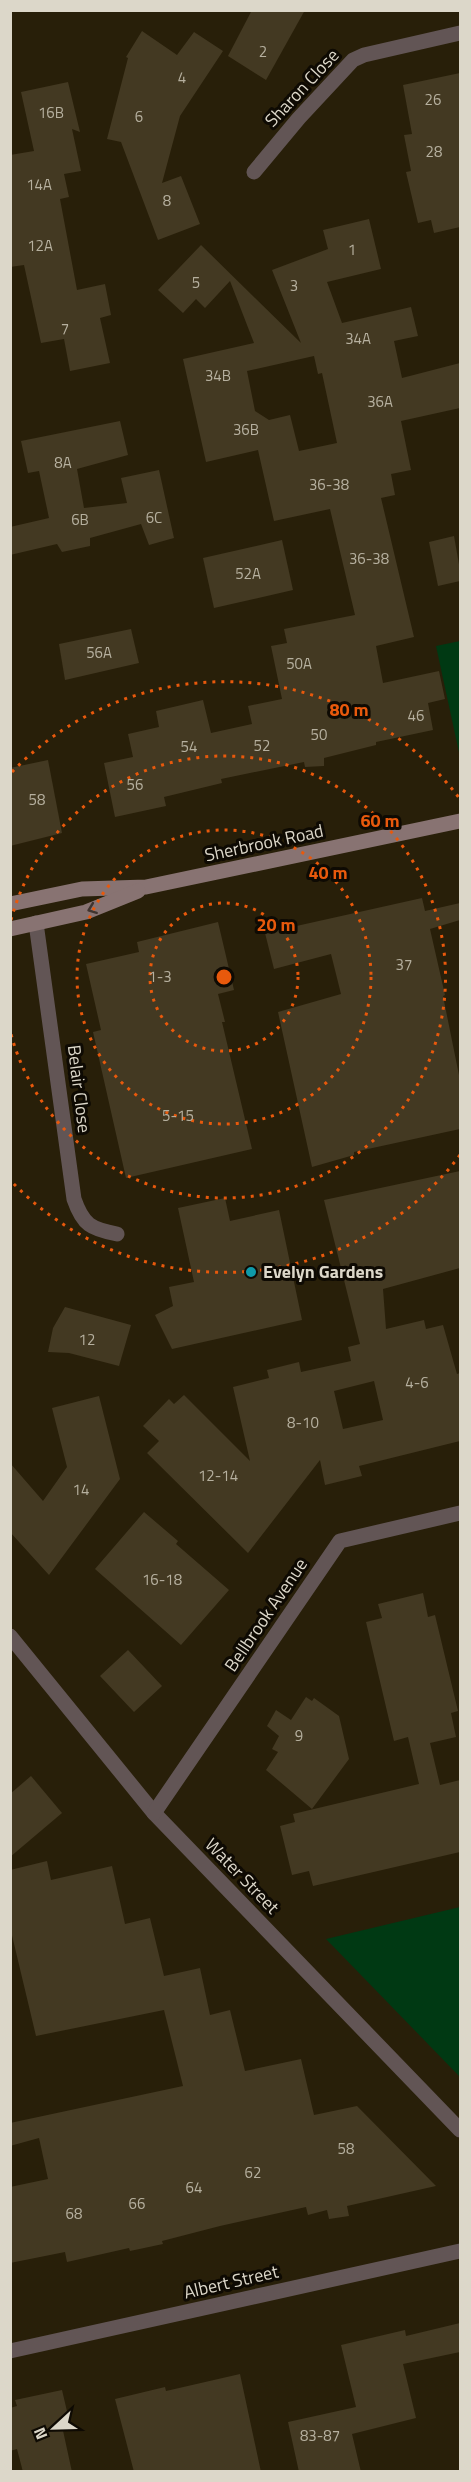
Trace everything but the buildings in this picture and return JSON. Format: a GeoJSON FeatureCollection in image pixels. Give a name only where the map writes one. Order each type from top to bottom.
{"type":"FeatureCollection","features":[{"type":"Feature","properties":{"kind":"main road","name":"Sherbrook Road"},"geometry":{"type":"LineString","coordinates":[[10,904],[82,889],[146,887],[460,821]]}},
{"type":"Feature","properties":{"kind":"main road","name":"Sherbrook Road"},"geometry":{"type":"LineString","coordinates":[[10,929],[86,912],[146,887]]}},
{"type":"Feature","properties":{"kind":"street","name":"Sharon Close"},"geometry":{"type":"LineString","coordinates":[[254,172],[299,118],[353,60],[375,52],[460,33]]}},
{"type":"Feature","properties":{"kind":"street","name":"Belair Close"},"geometry":{"type":"LineString","coordinates":[[36,923],[74,1200],[80,1215],[94,1229],[117,1234]]}},
{"type":"Feature","properties":{"kind":"street","name":"Bellbrook Avenue"},"geometry":{"type":"LineString","coordinates":[[154,1813],[340,1541],[460,1513]]}},
{"type":"Feature","properties":{"kind":"street","name":"Water Street"},"geometry":{"type":"LineString","coordinates":[[10,1636],[154,1813],[460,2130]]}},
{"type":"Feature","properties":{"kind":"street","name":"Albert Street"},"geometry":{"type":"LineString","coordinates":[[10,2351],[460,2251]]}},
{"type":"Feature","properties":{"kind":"green space"},"geometry":{"type":"Polygon","coordinates":[[[460,641],[460,757],[436,646],[460,641]]]}},
{"type":"Feature","properties":{"kind":"green space"},"geometry":{"type":"Polygon","coordinates":[[[460,1907],[460,2077],[326,1939],[460,1907]]]}},
{"type":"Feature","properties":{"kind":"place","name":"Evelyn Gardens"},"geometry":{"type":"Point","coordinates":[251,1272]}}]}
